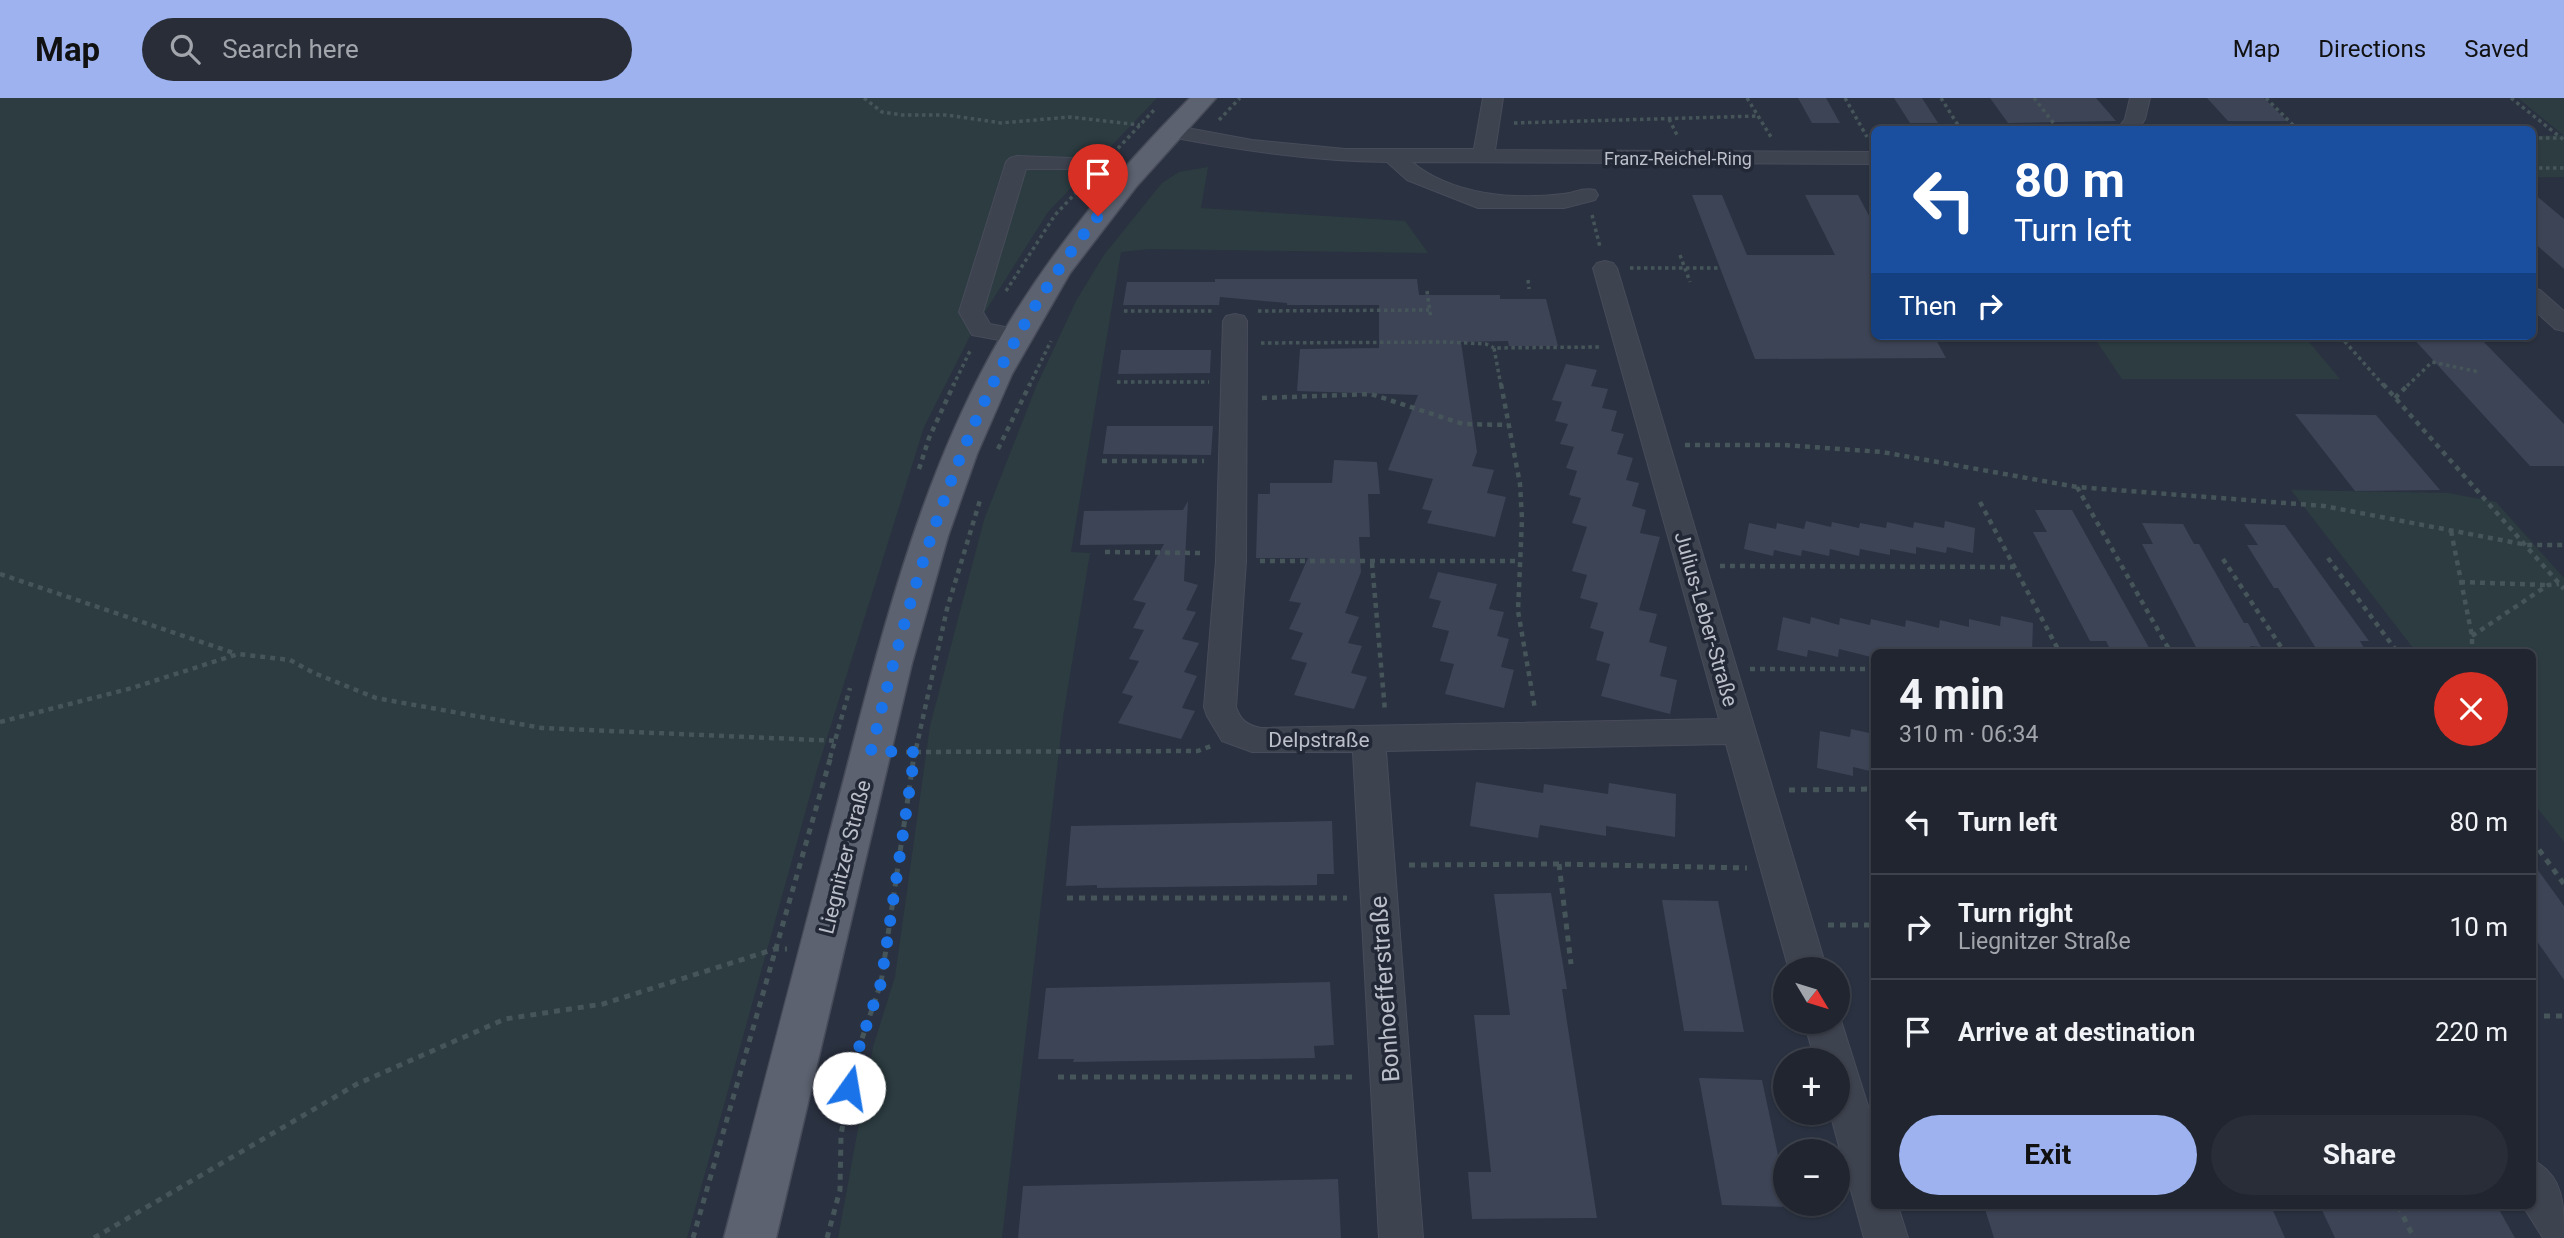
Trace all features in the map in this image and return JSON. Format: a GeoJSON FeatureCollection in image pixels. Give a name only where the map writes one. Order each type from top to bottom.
{"type":"FeatureCollection","features":[{"type":"Feature","properties":{"kind":"main road","name":"Liegnitzer Straße"},"geometry":{"type":"LineString","coordinates":[[750,1238],[913,587],[938,514],[980,409],[1016,336],[1087,230],[1183,134],[1204,98]]}},
{"type":"Feature","properties":{"kind":"street"},"geometry":{"type":"LineString","coordinates":[[1483,156],[1493,98]]}},
{"type":"Feature","properties":{"kind":"street"},"geometry":{"type":"LineString","coordinates":[[2130,126],[2135,119],[2140,98]]}},
{"type":"Feature","properties":{"kind":"street","name":"Franz-Reichel-Ring"},"geometry":{"type":"LineString","coordinates":[[1183,134],[1298,151],[1394,157],[1784,158],[1871,149]]}},
{"type":"Feature","properties":{"kind":"street"},"geometry":{"type":"LineString","coordinates":[[1394,157],[1415,175],[1478,201],[1564,201],[1590,205],[1578,158]]}},
{"type":"Feature","properties":{"kind":"street"},"geometry":{"type":"LineString","coordinates":[[1016,336],[981,330],[971,312],[1017,162],[1070,164]]}},
{"type":"Feature","properties":{"kind":"street","name":"Julius-Leber-Straße"},"geometry":{"type":"LineString","coordinates":[[1605,268],[1804,957]]}},
{"type":"Feature","properties":{"kind":"street"},"geometry":{"type":"LineString","coordinates":[[2536,299],[2564,324]]}},
{"type":"Feature","properties":{"kind":"street","name":"Delpstraße"},"geometry":{"type":"LineString","coordinates":[[1235,321],[1231,557],[1220,707],[1225,725],[1240,736],[1261,741],[1739,731]]}},
{"type":"Feature","properties":{"kind":"street","name":"Bonhoefferstraße"},"geometry":{"type":"LineString","coordinates":[[1379,740],[1378,881],[1401,1238]]}},
{"type":"Feature","properties":{"kind":"street"},"geometry":{"type":"LineString","coordinates":[[1850,1092],[1862,1113],[1871,1175]]}},
{"type":"Feature","properties":{"kind":"street"},"geometry":{"type":"LineString","coordinates":[[2536,1188],[2564,1233]]}},
{"type":"Feature","properties":{"kind":"street"},"geometry":{"type":"LineString","coordinates":[[1878,1209],[1886,1238]]}},
{"type":"Feature","properties":{"kind":"path"},"geometry":{"type":"LineString","coordinates":[[864,98],[882,112],[902,115],[947,115],[1001,123],[1070,117],[1139,125]]}},
{"type":"Feature","properties":{"kind":"path"},"geometry":{"type":"LineString","coordinates":[[1183,134],[1226,115],[1240,98]]}},
{"type":"Feature","properties":{"kind":"path"},"geometry":{"type":"LineString","coordinates":[[1747,98],[1784,158]]}},
{"type":"Feature","properties":{"kind":"path"},"geometry":{"type":"LineString","coordinates":[[1845,98],[1871,149]]}},
{"type":"Feature","properties":{"kind":"path"},"geometry":{"type":"LineString","coordinates":[[1941,98],[1958,126]]}},
{"type":"Feature","properties":{"kind":"path"},"geometry":{"type":"LineString","coordinates":[[2034,98],[2056,126]]}},
{"type":"Feature","properties":{"kind":"path"},"geometry":{"type":"LineString","coordinates":[[2266,98],[2294,126]]}},
{"type":"Feature","properties":{"kind":"path"},"geometry":{"type":"LineString","coordinates":[[2511,98],[2563,139]]}},
{"type":"Feature","properties":{"kind":"path"},"geometry":{"type":"LineString","coordinates":[[1488,124],[1758,116]]}},
{"type":"Feature","properties":{"kind":"path"},"geometry":{"type":"LineString","coordinates":[[2536,138],[2563,139]]}},
{"type":"Feature","properties":{"kind":"path"},"geometry":{"type":"LineString","coordinates":[[2536,169],[2564,168]]}},
{"type":"Feature","properties":{"kind":"path"},"geometry":{"type":"LineString","coordinates":[[1590,205],[1605,268],[1720,268]]}},
{"type":"Feature","properties":{"kind":"path"},"geometry":{"type":"LineString","coordinates":[[1680,255],[1690,282]]}},
{"type":"Feature","properties":{"kind":"path"},"geometry":{"type":"LineString","coordinates":[[1528,280],[1529,289]]}},
{"type":"Feature","properties":{"kind":"path"},"geometry":{"type":"LineString","coordinates":[[1427,291],[1431,319]]}},
{"type":"Feature","properties":{"kind":"path"},"geometry":{"type":"LineString","coordinates":[[1235,321],[1429,310]]}},
{"type":"Feature","properties":{"kind":"path"},"geometry":{"type":"LineString","coordinates":[[1124,311],[1486,344],[1494,348],[1627,347]]}},
{"type":"Feature","properties":{"kind":"path"},"geometry":{"type":"LineString","coordinates":[[998,451],[1056,330]]}},
{"type":"Feature","properties":{"kind":"path"},"geometry":{"type":"LineString","coordinates":[[2344,340],[2564,589]]}},
{"type":"Feature","properties":{"kind":"path"},"geometry":{"type":"LineString","coordinates":[[1494,348],[1520,484],[1522,519],[1518,611],[1539,737]]}},
{"type":"Feature","properties":{"kind":"path"},"geometry":{"type":"LineString","coordinates":[[2395,398],[2432,362],[2479,372]]}},
{"type":"Feature","properties":{"kind":"path"},"geometry":{"type":"LineString","coordinates":[[1117,382],[1234,390],[1371,394],[1462,424],[1508,425]]}},
{"type":"Feature","properties":{"kind":"path"},"geometry":{"type":"LineString","coordinates":[[1656,446],[1784,445],[1882,452],[2077,487],[2284,501],[2360,512],[2527,545],[2564,545]]}},
{"type":"Feature","properties":{"kind":"path"},"geometry":{"type":"LineString","coordinates":[[1102,461],[1233,461]]}},
{"type":"Feature","properties":{"kind":"path"},"geometry":{"type":"LineString","coordinates":[[827,1238],[840,1190],[841,1135],[853,1065],[881,983],[873,747],[947,609],[984,486]]}},
{"type":"Feature","properties":{"kind":"path"},"geometry":{"type":"LineString","coordinates":[[2077,487],[2169,649]]}},
{"type":"Feature","properties":{"kind":"path"},"geometry":{"type":"LineString","coordinates":[[1980,502],[2058,649]]}},
{"type":"Feature","properties":{"kind":"path"},"geometry":{"type":"LineString","coordinates":[[2451,531],[2472,636],[2472,649]]}},
{"type":"Feature","properties":{"kind":"path"},"geometry":{"type":"LineString","coordinates":[[1105,552],[1372,563],[1519,561]]}},
{"type":"Feature","properties":{"kind":"path"},"geometry":{"type":"LineString","coordinates":[[2328,558],[2395,649]]}},
{"type":"Feature","properties":{"kind":"path"},"geometry":{"type":"LineString","coordinates":[[2222,559],[2283,649]]}},
{"type":"Feature","properties":{"kind":"path"},"geometry":{"type":"LineString","coordinates":[[1372,563],[1379,740]]}},
{"type":"Feature","properties":{"kind":"path"},"geometry":{"type":"LineString","coordinates":[[1691,566],[2015,567]]}},
{"type":"Feature","properties":{"kind":"path"},"geometry":{"type":"LineString","coordinates":[[0,574],[238,654],[290,660],[314,673],[376,698],[542,728],[873,747],[1198,751],[1240,736]]}},
{"type":"Feature","properties":{"kind":"path"},"geometry":{"type":"LineString","coordinates":[[2460,582],[2548,585],[2559,583]]}},
{"type":"Feature","properties":{"kind":"path"},"geometry":{"type":"LineString","coordinates":[[2472,636],[2548,585]]}},
{"type":"Feature","properties":{"kind":"path"},"geometry":{"type":"LineString","coordinates":[[0,722],[132,688],[238,654]]}},
{"type":"Feature","properties":{"kind":"path"},"geometry":{"type":"LineString","coordinates":[[1721,669],[1871,669]]}},
{"type":"Feature","properties":{"kind":"path"},"geometry":{"type":"LineString","coordinates":[[1756,791],[1871,789]]}},
{"type":"Feature","properties":{"kind":"path"},"geometry":{"type":"LineString","coordinates":[[2536,846],[2564,884]]}},
{"type":"Feature","properties":{"kind":"path"},"geometry":{"type":"LineString","coordinates":[[1559,864],[1571,964]]}},
{"type":"Feature","properties":{"kind":"path"},"geometry":{"type":"LineString","coordinates":[[1067,898],[1378,881],[1559,864],[1779,869]]}},
{"type":"Feature","properties":{"kind":"path"},"geometry":{"type":"LineString","coordinates":[[1796,926],[1871,925]]}},
{"type":"Feature","properties":{"kind":"path"},"geometry":{"type":"LineString","coordinates":[[94,1238],[357,1084],[505,1019],[603,1004],[775,949],[822,948]]}},
{"type":"Feature","properties":{"kind":"path"},"geometry":{"type":"LineString","coordinates":[[2536,1016],[2564,1016]]}},
{"type":"Feature","properties":{"kind":"path"},"geometry":{"type":"LineString","coordinates":[[1058,1077],[1390,1077]]}},
{"type":"Feature","properties":{"kind":"path"},"geometry":{"type":"LineString","coordinates":[[2400,1209],[2414,1238]]}},
{"type":"Feature","properties":{"kind":"shaded area"},"geometry":{"type":"Polygon","coordinates":[[[0,98],[1157,98],[1048,212],[971,334],[924,427],[817,770],[687,1238],[0,1238],[0,98]]]}},
{"type":"Feature","properties":{"kind":"shaded area"},"geometry":{"type":"Polygon","coordinates":[[[2518,98],[2564,98],[2564,177],[2536,177],[2536,136],[2563,135],[2518,98]]]}},
{"type":"Feature","properties":{"kind":"shaded area"},"geometry":{"type":"Polygon","coordinates":[[[1208,167],[1201,208],[1405,221],[1428,253],[1149,249],[1121,252],[1071,552],[1090,553],[1063,717],[1002,1238],[838,1238],[873,1047],[895,977],[930,726],[984,520],[1036,387],[1076,301],[1104,255],[1162,183],[1179,172],[1208,167]]]}},
{"type":"Feature","properties":{"kind":"shaded area"},"geometry":{"type":"Polygon","coordinates":[[[2096,340],[2307,340],[2340,379],[2122,379],[2096,340]]]}},
{"type":"Feature","properties":{"kind":"shaded area"},"geometry":{"type":"Polygon","coordinates":[[[2291,490],[2448,493],[2496,502],[2564,578],[2564,842],[2536,806],[2536,649],[2414,649],[2291,490]]]}},
{"type":"Feature","properties":{"kind":"building"},"geometry":{"type":"Polygon","coordinates":[[[1798,98],[1826,98],[1840,123],[1812,123],[1798,98]]]}},
{"type":"Feature","properties":{"kind":"building"},"geometry":{"type":"Polygon","coordinates":[[[1894,98],[1922,98],[1938,123],[1910,123],[1894,98]]]}},
{"type":"Feature","properties":{"kind":"building"},"geometry":{"type":"Polygon","coordinates":[[[1990,98],[2096,98],[2116,121],[2008,123],[1990,98]]]}},
{"type":"Feature","properties":{"kind":"building"},"geometry":{"type":"Polygon","coordinates":[[[2207,98],[2264,98],[2287,121],[2228,121],[2207,98]]]}},
{"type":"Feature","properties":{"kind":"building"},"geometry":{"type":"Polygon","coordinates":[[[1692,195],[1722,195],[1747,255],[1835,255],[1805,195],[1858,195],[1871,219],[1871,340],[1936,340],[1946,358],[1755,359],[1692,195]]]}},
{"type":"Feature","properties":{"kind":"building"},"geometry":{"type":"Polygon","coordinates":[[[2536,195],[2564,219],[2564,269],[2536,244],[2536,195]]]}},
{"type":"Feature","properties":{"kind":"building"},"geometry":{"type":"Polygon","coordinates":[[[1215,279],[1417,279],[1419,295],[1500,295],[1500,299],[1546,299],[1558,346],[1509,346],[1508,341],[1461,342],[1477,452],[1472,466],[1494,470],[1487,493],[1506,497],[1495,537],[1427,523],[1432,511],[1422,509],[1433,479],[1388,470],[1418,395],[1297,391],[1300,349],[1379,348],[1379,305],[1287,305],[1220,297],[1219,305],[1123,305],[1127,282],[1215,282],[1215,279]]]}},
{"type":"Feature","properties":{"kind":"building"},"geometry":{"type":"Polygon","coordinates":[[[2415,340],[2482,340],[2564,424],[2564,466],[2530,466],[2415,340]]]}},
{"type":"Feature","properties":{"kind":"building"},"geometry":{"type":"Polygon","coordinates":[[[1121,350],[1211,350],[1210,373],[1118,374],[1121,350]]]}},
{"type":"Feature","properties":{"kind":"building"},"geometry":{"type":"Polygon","coordinates":[[[1566,364],[1597,370],[1591,386],[1608,389],[1602,408],[1617,411],[1611,431],[1624,434],[1617,454],[1633,458],[1626,480],[1639,483],[1632,506],[1646,510],[1640,533],[1660,537],[1639,610],[1657,614],[1649,642],[1667,647],[1660,676],[1677,680],[1670,714],[1601,696],[1610,664],[1596,660],[1604,632],[1590,628],[1598,603],[1580,598],[1587,575],[1572,571],[1587,527],[1572,523],[1581,498],[1569,495],[1577,471],[1566,468],[1574,447],[1560,444],[1568,424],[1555,421],[1562,402],[1552,400],[1566,364]]]}},
{"type":"Feature","properties":{"kind":"building"},"geometry":{"type":"Polygon","coordinates":[[[2295,414],[2376,415],[2440,490],[2355,491],[2295,414]]]}},
{"type":"Feature","properties":{"kind":"building"},"geometry":{"type":"Polygon","coordinates":[[[1107,426],[1213,426],[1211,455],[1103,454],[1107,426]]]}},
{"type":"Feature","properties":{"kind":"building"},"geometry":{"type":"Polygon","coordinates":[[[1334,460],[1377,462],[1380,494],[1368,494],[1370,537],[1359,537],[1361,572],[1345,613],[1359,617],[1348,643],[1362,646],[1351,673],[1367,677],[1354,709],[1294,695],[1307,663],[1291,659],[1303,633],[1289,629],[1301,603],[1289,601],[1308,558],[1256,558],[1258,494],[1270,494],[1270,483],[1332,483],[1334,460]]]}},
{"type":"Feature","properties":{"kind":"building"},"geometry":{"type":"Polygon","coordinates":[[[1188,501],[1184,581],[1198,585],[1186,610],[1196,612],[1182,639],[1199,643],[1184,672],[1197,676],[1182,708],[1195,711],[1181,739],[1118,723],[1133,696],[1122,693],[1139,661],[1129,659],[1144,630],[1133,628],[1146,603],[1133,600],[1164,544],[1080,545],[1084,511],[1183,510],[1188,501]]]}},
{"type":"Feature","properties":{"kind":"building"},"geometry":{"type":"Polygon","coordinates":[[[2035,510],[2072,510],[2150,649],[2110,649],[2106,641],[2090,641],[2033,532],[2047,532],[2035,510]]]}},
{"type":"Feature","properties":{"kind":"building"},"geometry":{"type":"Polygon","coordinates":[[[1806,521],[1831,527],[1832,522],[1859,528],[1860,523],[1886,528],[1887,522],[1913,528],[1914,522],[1944,528],[1945,521],[1975,528],[1973,553],[1947,547],[1946,553],[1916,547],[1916,554],[1890,549],[1890,555],[1860,549],[1859,556],[1830,549],[1829,556],[1802,550],[1801,556],[1774,550],[1773,556],[1744,549],[1749,523],[1776,529],[1777,523],[1804,529],[1806,521]]]}},
{"type":"Feature","properties":{"kind":"building"},"geometry":{"type":"Polygon","coordinates":[[[2142,523],[2183,524],[2194,544],[2199,544],[2244,623],[2248,623],[2261,647],[2197,649],[2142,544],[2153,544],[2142,523]]]}},
{"type":"Feature","properties":{"kind":"building"},"geometry":{"type":"Polygon","coordinates":[[[2244,524],[2285,525],[2369,641],[2360,641],[2365,649],[2316,649],[2247,545],[2258,545],[2244,524]]]}},
{"type":"Feature","properties":{"kind":"building"},"geometry":{"type":"Polygon","coordinates":[[[1438,572],[1497,584],[1489,609],[1504,612],[1497,636],[1509,639],[1501,667],[1514,670],[1504,708],[1445,694],[1454,664],[1440,661],[1449,631],[1432,627],[1441,601],[1429,598],[1438,572]]]}},
{"type":"Feature","properties":{"kind":"building"},"geometry":{"type":"Polygon","coordinates":[[[2001,616],[2033,623],[2032,649],[1871,649],[1871,657],[1839,649],[1838,657],[1808,650],[1807,657],[1777,650],[1783,617],[1810,624],[1811,617],[1839,625],[1840,618],[1870,625],[1871,619],[1905,627],[1906,620],[1939,628],[1940,620],[1969,627],[1969,619],[2000,626],[2001,616]]]}},
{"type":"Feature","properties":{"kind":"building"},"geometry":{"type":"Polygon","coordinates":[[[1851,729],[1871,733],[1871,771],[1853,767],[1853,776],[1817,768],[1820,731],[1850,737],[1851,729]]]}},
{"type":"Feature","properties":{"kind":"building"},"geometry":{"type":"Polygon","coordinates":[[[1476,782],[1543,793],[1544,784],[1608,794],[1609,783],[1676,794],[1675,837],[1606,826],[1606,836],[1540,825],[1538,838],[1470,826],[1476,782]]]}},
{"type":"Feature","properties":{"kind":"building"},"geometry":{"type":"Polygon","coordinates":[[[1332,821],[1334,874],[1317,874],[1317,885],[1097,888],[1097,885],[1066,886],[1071,826],[1332,821]]]}},
{"type":"Feature","properties":{"kind":"building"},"geometry":{"type":"Polygon","coordinates":[[[2536,868],[2564,906],[2564,980],[2536,940],[2536,868]]]}},
{"type":"Feature","properties":{"kind":"building"},"geometry":{"type":"Polygon","coordinates":[[[1551,893],[1567,989],[1562,989],[1597,1218],[1472,1219],[1468,1172],[1491,1172],[1474,1015],[1510,1015],[1494,894],[1551,893]]]}},
{"type":"Feature","properties":{"kind":"building"},"geometry":{"type":"Polygon","coordinates":[[[1662,900],[1718,901],[1744,1032],[1684,1031],[1662,900]]]}},
{"type":"Feature","properties":{"kind":"building"},"geometry":{"type":"Polygon","coordinates":[[[1330,982],[1334,1045],[1314,1046],[1315,1058],[1073,1062],[1074,1059],[1038,1059],[1046,988],[1330,982]]]}},
{"type":"Feature","properties":{"kind":"building"},"geometry":{"type":"Polygon","coordinates":[[[1699,1078],[1762,1080],[1775,1139],[1773,1207],[1722,1205],[1699,1078]]]}},
{"type":"Feature","properties":{"kind":"building"},"geometry":{"type":"Polygon","coordinates":[[[1338,1179],[1341,1238],[1018,1238],[1023,1186],[1338,1179]]]}},
{"type":"Feature","properties":{"kind":"building"},"geometry":{"type":"Polygon","coordinates":[[[1985,1209],[2272,1209],[2285,1238],[1994,1238],[1985,1209]]]}},
{"type":"Feature","properties":{"kind":"building"},"geometry":{"type":"Polygon","coordinates":[[[2321,1209],[2499,1209],[2515,1238],[2335,1238],[2321,1209]]]}},
{"type":"Feature","properties":{"kind":"route"},"geometry":{"type":"LineString","coordinates":[[849,1088],[853,1065],[881,983],[915,752],[871,751],[917,575],[959,456],[1000,366],[1035,304],[1098,216]]}}]}
